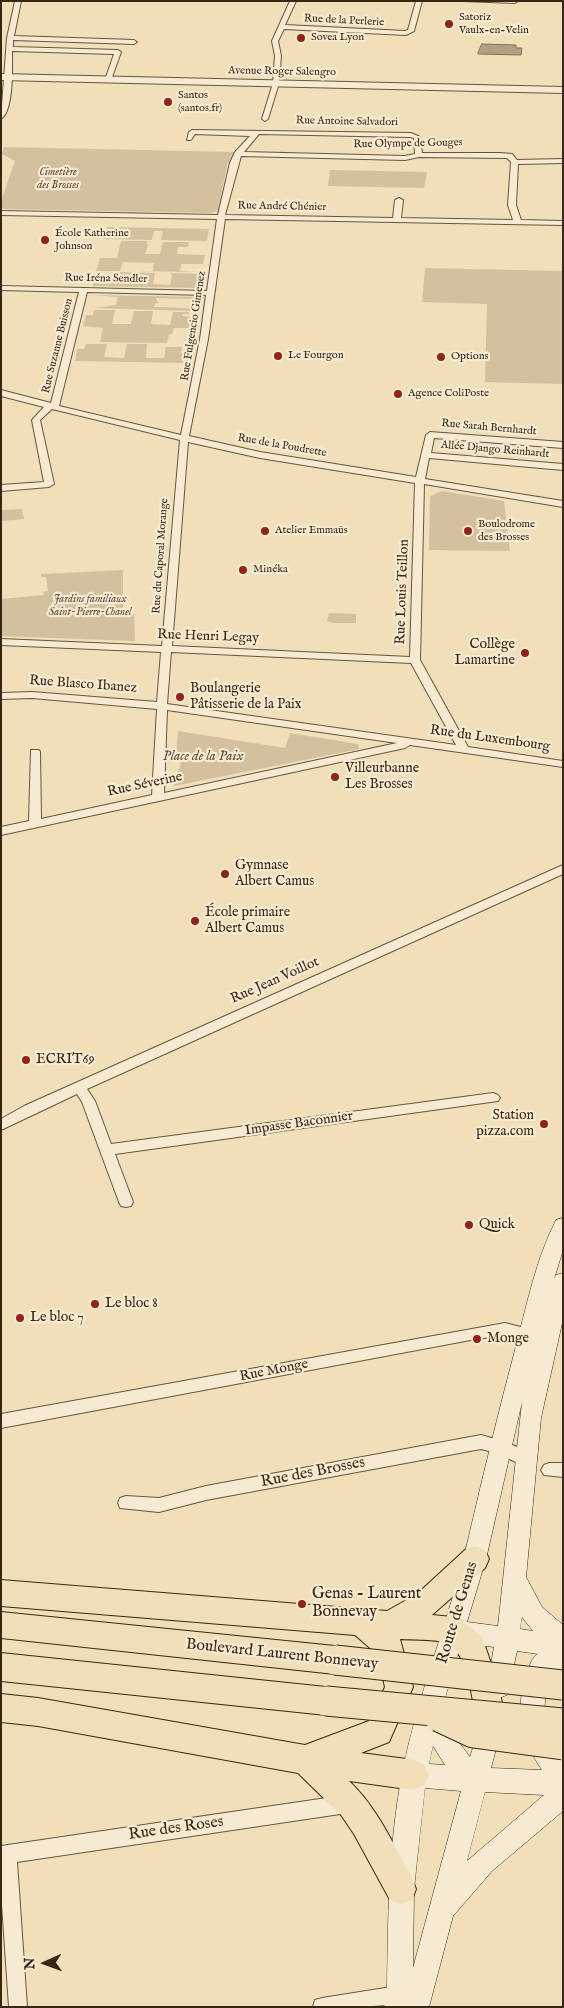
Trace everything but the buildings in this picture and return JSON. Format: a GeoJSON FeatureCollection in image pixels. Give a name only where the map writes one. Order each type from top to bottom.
{"type":"FeatureCollection","features":[{"type":"Feature","properties":{"kind":"highway"},"geometry":{"type":"LineString","coordinates":[[389,1625],[427,1603],[475,1559]]}},
{"type":"Feature","properties":{"kind":"highway"},"geometry":{"type":"LineString","coordinates":[[1,1593],[452,1630],[472,1648],[485,1687],[491,1724]]}},
{"type":"Feature","properties":{"kind":"highway"},"geometry":{"type":"LineString","coordinates":[[305,1760],[379,1732],[400,1688],[389,1646],[361,1623]]}},
{"type":"Feature","properties":{"kind":"highway","name":"Boulevard Laurent Bonnevay"},"geometry":{"type":"LineString","coordinates":[[1,1625],[563,1685]]}},
{"type":"Feature","properties":{"kind":"highway"},"geometry":{"type":"LineString","coordinates":[[1,1667],[326,1701],[430,1702],[563,1723]]}},
{"type":"Feature","properties":{"kind":"highway"},"geometry":{"type":"LineString","coordinates":[[430,1702],[473,1733],[563,1745]]}},
{"type":"Feature","properties":{"kind":"highway"},"geometry":{"type":"LineString","coordinates":[[1,1708],[38,1712],[305,1760],[414,1775]]}},
{"type":"Feature","properties":{"kind":"highway"},"geometry":{"type":"LineString","coordinates":[[305,1760],[352,1804],[365,1823],[402,1889]]}},
{"type":"Feature","properties":{"kind":"main road","name":"Route de Genas"},"geometry":{"type":"LineString","coordinates":[[407,2001],[441,1911],[491,1724],[509,1639],[519,1515],[532,1410],[538,1337],[552,1252],[563,1226]]}},
{"type":"Feature","properties":{"kind":"main road","name":"Route de Genas"},"geometry":{"type":"LineString","coordinates":[[407,2001],[402,1889],[414,1775],[430,1702],[475,1559],[500,1448],[538,1337],[563,1281]]}},
{"type":"Feature","properties":{"kind":"main road"},"geometry":{"type":"LineString","coordinates":[[515,1578],[527,1608],[538,1620],[556,1634],[563,1636]]}},
{"type":"Feature","properties":{"kind":"main road"},"geometry":{"type":"LineString","coordinates":[[452,1630],[563,1646]]}},
{"type":"Feature","properties":{"kind":"main road"},"geometry":{"type":"LineString","coordinates":[[563,1660],[551,1659],[542,1664],[532,1699],[532,1726],[540,1748],[563,1775]]}},
{"type":"Feature","properties":{"kind":"main road"},"geometry":{"type":"LineString","coordinates":[[430,1702],[437,1731],[453,1758],[476,1779]]}},
{"type":"Feature","properties":{"kind":"main road"},"geometry":{"type":"LineString","coordinates":[[414,1775],[511,1782],[563,1783]]}},
{"type":"Feature","properties":{"kind":"main road"},"geometry":{"type":"LineString","coordinates":[[441,1911],[483,1862],[563,1795]]}},
{"type":"Feature","properties":{"kind":"street"},"geometry":{"type":"LineString","coordinates":[[1,117],[6,105],[5,77],[10,50],[10,38],[18,1]]}},
{"type":"Feature","properties":{"kind":"street"},"geometry":{"type":"LineString","coordinates":[[265,119],[276,84],[278,56],[275,40],[292,1]]}},
{"type":"Feature","properties":{"kind":"street","name":"Rue de la Perlerie"},"geometry":{"type":"LineString","coordinates":[[282,27],[406,33],[411,31],[419,1]]}},
{"type":"Feature","properties":{"kind":"street"},"geometry":{"type":"LineString","coordinates":[[466,1],[515,1]]}},
{"type":"Feature","properties":{"kind":"street"},"geometry":{"type":"LineString","coordinates":[[10,38],[134,42]]}},
{"type":"Feature","properties":{"kind":"street"},"geometry":{"type":"LineString","coordinates":[[1,50],[118,52],[108,80]]}},
{"type":"Feature","properties":{"kind":"street","name":"Avenue Roger Salengro"},"geometry":{"type":"LineString","coordinates":[[5,77],[563,90]]}},
{"type":"Feature","properties":{"kind":"street"},"geometry":{"type":"LineString","coordinates":[[189,139],[192,132],[256,133]]}},
{"type":"Feature","properties":{"kind":"street"},"geometry":{"type":"LineString","coordinates":[[238,154],[256,133]]}},
{"type":"Feature","properties":{"kind":"street","name":"Rue Antoine Salvadori"},"geometry":{"type":"LineString","coordinates":[[256,133],[411,135],[417,137],[419,155]]}},
{"type":"Feature","properties":{"kind":"street","name":"Rue Olympe de Gouges"},"geometry":{"type":"LineString","coordinates":[[238,154],[405,158],[419,155],[500,154],[509,156],[515,162]]}},
{"type":"Feature","properties":{"kind":"street","name":"Rue Fulgencio Gimenez"},"geometry":{"type":"LineString","coordinates":[[186,438],[222,217],[234,163],[238,154]]}},
{"type":"Feature","properties":{"kind":"street"},"geometry":{"type":"LineString","coordinates":[[518,222],[512,205],[515,162],[563,161]]}},
{"type":"Feature","properties":{"kind":"street"},"geometry":{"type":"LineString","coordinates":[[397,220],[399,200]]}},
{"type":"Feature","properties":{"kind":"street","name":"Rue André Chénier"},"geometry":{"type":"LineString","coordinates":[[1,213],[563,223]]}},
{"type":"Feature","properties":{"kind":"street","name":"Rue Iréna Sendler"},"geometry":{"type":"LineString","coordinates":[[1,288],[211,293]]}},
{"type":"Feature","properties":{"kind":"street","name":"Rue Suzanne Buisson"},"geometry":{"type":"LineString","coordinates":[[1,488],[49,484],[36,420],[52,407],[84,290]]}},
{"type":"Feature","properties":{"kind":"street","name":"Rue de la Poudrette"},"geometry":{"type":"LineString","coordinates":[[1,393],[52,407],[260,455],[563,504]]}},
{"type":"Feature","properties":{"kind":"street","name":"Rue Sarah Bernhardt"},"geometry":{"type":"LineString","coordinates":[[420,480],[430,435],[563,446]]}},
{"type":"Feature","properties":{"kind":"street","name":"Rue du Caporal Morange"},"geometry":{"type":"LineString","coordinates":[[162,706],[181,468],[186,438]]}},
{"type":"Feature","properties":{"kind":"street","name":"Allée Django Reinhardt"},"geometry":{"type":"LineString","coordinates":[[426,455],[563,467]]}},
{"type":"Feature","properties":{"kind":"street","name":"Rue Louis Teillon"},"geometry":{"type":"LineString","coordinates":[[420,480],[415,660],[465,751]]}},
{"type":"Feature","properties":{"kind":"street","name":"Rue Henri Legay"},"geometry":{"type":"LineString","coordinates":[[1,642],[415,660]]}},
{"type":"Feature","properties":{"kind":"street","name":"Rue Blasco Ibanez"},"geometry":{"type":"LineString","coordinates":[[1,696],[32,695],[162,706]]}},
{"type":"Feature","properties":{"kind":"street"},"geometry":{"type":"LineString","coordinates":[[158,797],[162,706],[412,743]]}},
{"type":"Feature","properties":{"kind":"street","name":"Rue du Luxembourg"},"geometry":{"type":"LineString","coordinates":[[412,743],[563,764]]}},
{"type":"Feature","properties":{"kind":"street","name":"Rue Séverine"},"geometry":{"type":"LineString","coordinates":[[1,831],[412,743]]}},
{"type":"Feature","properties":{"kind":"street"},"geometry":{"type":"LineString","coordinates":[[35,752],[35,824]]}},
{"type":"Feature","properties":{"kind":"street","name":"Rue Jean Voillot"},"geometry":{"type":"LineString","coordinates":[[1,1125],[79,1087],[563,869]]}},
{"type":"Feature","properties":{"kind":"street"},"geometry":{"type":"LineString","coordinates":[[79,1087],[88,1101],[126,1202]]}},
{"type":"Feature","properties":{"kind":"street","name":"Impasse Baconnier"},"geometry":{"type":"LineString","coordinates":[[106,1150],[493,1098]]}},
{"type":"Feature","properties":{"kind":"street","name":"Rue Monge"},"geometry":{"type":"LineString","coordinates":[[1,1421],[476,1333],[505,1329],[538,1337]]}},
{"type":"Feature","properties":{"kind":"street","name":"Rue des Brosses"},"geometry":{"type":"LineString","coordinates":[[126,1503],[159,1504],[206,1493],[481,1442],[526,1460]]}},
{"type":"Feature","properties":{"kind":"street","name":"Rue des Roses"},"geometry":{"type":"LineString","coordinates":[[5,1855],[352,1804]]}},
{"type":"Feature","properties":{"kind":"street"},"geometry":{"type":"LineString","coordinates":[[5,1855],[18,2007]]}},
{"type":"Feature","properties":{"kind":"street"},"geometry":{"type":"LineString","coordinates":[[322,2007],[407,2001]]}},
{"type":"Feature","properties":{"kind":"green space","name":"Cimetière des Brosses"},"geometry":{"type":"Polygon","coordinates":[[[4,147],[234,152],[227,166],[218,211],[211,213],[4,209],[1,208],[1,201],[15,161],[2,154],[4,147]]]}},
{"type":"Feature","properties":{"kind":"green space"},"geometry":{"type":"Polygon","coordinates":[[[330,170],[427,172],[424,188],[328,186],[330,170]]]}},
{"type":"Feature","properties":{"kind":"green space"},"geometry":{"type":"Polygon","coordinates":[[[107,227],[209,229],[207,241],[161,240],[163,231],[154,231],[152,240],[104,239],[107,227]]]}},
{"type":"Feature","properties":{"kind":"green space"},"geometry":{"type":"Polygon","coordinates":[[[121,241],[147,241],[148,246],[145,254],[160,254],[162,248],[160,246],[162,246],[163,242],[189,242],[188,247],[178,247],[177,254],[205,255],[203,264],[181,264],[180,271],[195,272],[134,271],[153,271],[154,263],[123,262],[120,271],[96,271],[100,258],[117,258],[121,241]]]}},
{"type":"Feature","properties":{"kind":"green space"},"geometry":{"type":"Polygon","coordinates":[[[425,268],[563,271],[563,384],[485,382],[487,304],[422,302],[425,268]]]}},
{"type":"Feature","properties":{"kind":"green space"},"geometry":{"type":"Polygon","coordinates":[[[113,272],[155,273],[153,284],[170,285],[172,275],[170,273],[201,274],[199,288],[93,286],[93,283],[111,284],[113,272]]]}},
{"type":"Feature","properties":{"kind":"green space"},"geometry":{"type":"Polygon","coordinates":[[[91,295],[197,297],[197,303],[194,303],[194,299],[156,298],[158,303],[155,303],[154,307],[189,308],[190,305],[196,305],[195,311],[94,308],[116,305],[118,297],[91,295]]]}},
{"type":"Feature","properties":{"kind":"green space"},"geometry":{"type":"Polygon","coordinates":[[[94,310],[115,310],[112,324],[131,324],[134,311],[153,311],[151,324],[170,325],[173,312],[189,312],[189,314],[183,314],[182,316],[194,317],[189,347],[187,347],[190,328],[174,328],[172,334],[169,334],[167,343],[100,342],[103,328],[83,326],[86,315],[93,315],[94,310]]]}},
{"type":"Feature","properties":{"kind":"green space"},"geometry":{"type":"Polygon","coordinates":[[[86,344],[107,344],[104,357],[124,358],[127,344],[147,344],[146,358],[164,358],[166,347],[182,347],[181,353],[188,353],[187,363],[75,361],[77,349],[84,349],[86,344]]]}},
{"type":"Feature","properties":{"kind":"green space","name":"Boulodrome des Brosses"},"geometry":{"type":"Polygon","coordinates":[[[442,491],[504,501],[510,551],[429,550],[430,496],[442,491]]]}},
{"type":"Feature","properties":{"kind":"green space"},"geometry":{"type":"Polygon","coordinates":[[[22,509],[24,519],[1,521],[1,510],[22,509]]]}},
{"type":"Feature","properties":{"kind":"green space","name":"Jardins familiaux Saint-Pierre-Chanel"},"geometry":{"type":"Polygon","coordinates":[[[123,570],[123,612],[134,613],[135,641],[1,636],[1,599],[44,595],[43,592],[48,591],[46,577],[41,577],[41,574],[123,570]]]}},
{"type":"Feature","properties":{"kind":"green space"},"geometry":{"type":"Polygon","coordinates":[[[329,613],[356,614],[356,623],[333,623],[327,621],[329,613]]]}},
{"type":"Feature","properties":{"kind":"green space","name":"Place de la Paix"},"geometry":{"type":"Polygon","coordinates":[[[178,731],[285,748],[290,733],[358,744],[359,749],[174,786],[173,778],[180,768],[181,758],[176,757],[178,731]]]}},
{"type":"Feature","properties":{"kind":"shaded area"},"geometry":{"type":"Polygon","coordinates":[[[482,44],[516,45],[516,48],[522,48],[521,55],[478,54],[482,44]]]}},
{"type":"Feature","properties":{"kind":"place","name":"Satoriz Vaulx-en-Velin"},"geometry":{"type":"Point","coordinates":[449,24]}},
{"type":"Feature","properties":{"kind":"place","name":"Sovea Lyon"},"geometry":{"type":"Point","coordinates":[301,38]}},
{"type":"Feature","properties":{"kind":"place","name":"Santos (santos.fr)"},"geometry":{"type":"Point","coordinates":[168,102]}},
{"type":"Feature","properties":{"kind":"place","name":"École Katherine Johnson"},"geometry":{"type":"Point","coordinates":[45,240]}},
{"type":"Feature","properties":{"kind":"place","name":"Le Fourgon"},"geometry":{"type":"Point","coordinates":[278,356]}},
{"type":"Feature","properties":{"kind":"place","name":"Options"},"geometry":{"type":"Point","coordinates":[441,357]}},
{"type":"Feature","properties":{"kind":"place","name":"Agence ColiPoste"},"geometry":{"type":"Point","coordinates":[398,394]}},
{"type":"Feature","properties":{"kind":"place","name":"Atelier Emmaüs"},"geometry":{"type":"Point","coordinates":[265,531]}},
{"type":"Feature","properties":{"kind":"place","name":"Boulodrome des Brosses"},"geometry":{"type":"Point","coordinates":[468,531]}},
{"type":"Feature","properties":{"kind":"place","name":"Minéka"},"geometry":{"type":"Point","coordinates":[243,570]}},
{"type":"Feature","properties":{"kind":"place","name":"Collège Lamartine"},"geometry":{"type":"Point","coordinates":[525,653]}},
{"type":"Feature","properties":{"kind":"place","name":"Boulangerie Pâtisserie de la Paix"},"geometry":{"type":"Point","coordinates":[180,697]}},
{"type":"Feature","properties":{"kind":"place","name":"Villeurbanne Les Brosses"},"geometry":{"type":"Point","coordinates":[335,777]}},
{"type":"Feature","properties":{"kind":"place","name":"Gymnase Albert Camus"},"geometry":{"type":"Point","coordinates":[225,874]}},
{"type":"Feature","properties":{"kind":"place","name":"École primaire Albert Camus"},"geometry":{"type":"Point","coordinates":[195,921]}},
{"type":"Feature","properties":{"kind":"place","name":"ECRIT69"},"geometry":{"type":"Point","coordinates":[26,1060]}},
{"type":"Feature","properties":{"kind":"place","name":"Station pizza.com"},"geometry":{"type":"Point","coordinates":[544,1124]}},
{"type":"Feature","properties":{"kind":"place","name":"Quick"},"geometry":{"type":"Point","coordinates":[469,1225]}},
{"type":"Feature","properties":{"kind":"place","name":"Le bloc 8"},"geometry":{"type":"Point","coordinates":[95,1304]}},
{"type":"Feature","properties":{"kind":"place","name":"Le bloc 7"},"geometry":{"type":"Point","coordinates":[20,1318]}},
{"type":"Feature","properties":{"kind":"place","name":"Monge"},"geometry":{"type":"Point","coordinates":[477,1339]}},
{"type":"Feature","properties":{"kind":"place","name":"Genas - Laurent Bonnevay"},"geometry":{"type":"Point","coordinates":[302,1604]}}]}
